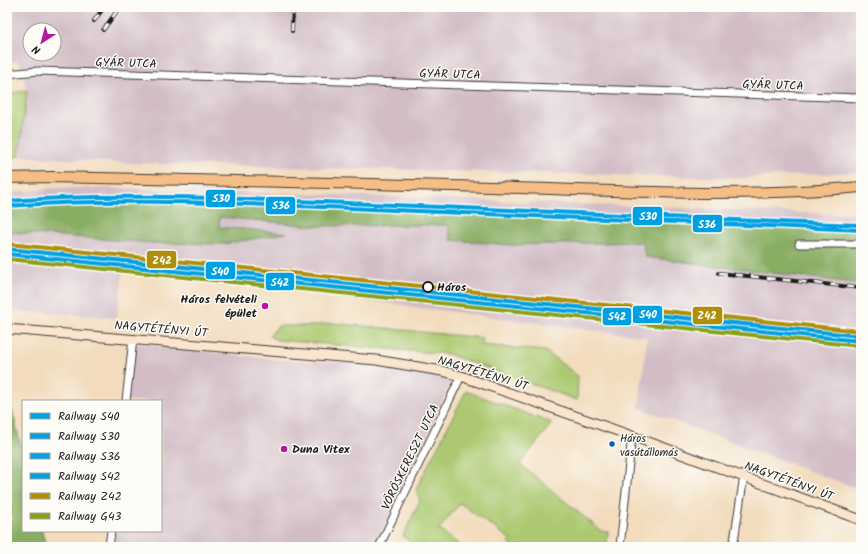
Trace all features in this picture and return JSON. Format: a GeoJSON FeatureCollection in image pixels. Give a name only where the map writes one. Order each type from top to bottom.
{"type":"FeatureCollection","features":[{"type":"Feature","properties":{"kind":"main road"},"geometry":{"type":"LineString","coordinates":[[7,178],[385,184],[723,194],[804,192],[861,187]]}},
{"type":"Feature","properties":{"kind":"main road","name":"NAGYTÉTÉNYI ÚT"},"geometry":{"type":"LineString","coordinates":[[7,329],[376,360],[442,371],[461,376],[632,436],[861,520]]}},
{"type":"Feature","properties":{"kind":"street","name":"GYÁR UTCA"},"geometry":{"type":"LineString","coordinates":[[7,74],[38,71],[861,98]]}},
{"type":"Feature","properties":{"kind":"street"},"geometry":{"type":"LineString","coordinates":[[798,244],[861,244]]}},
{"type":"Feature","properties":{"kind":"street"},"geometry":{"type":"LineString","coordinates":[[126,400],[133,339]]}},
{"type":"Feature","properties":{"kind":"street","name":"VÖRÖSKERESZT UTCA"},"geometry":{"type":"LineString","coordinates":[[379,547],[461,376]]}},
{"type":"Feature","properties":{"kind":"street"},"geometry":{"type":"LineString","coordinates":[[620,547],[632,436]]}},
{"type":"Feature","properties":{"kind":"street"},"geometry":{"type":"LineString","coordinates":[[733,547],[744,476]]}},
{"type":"Feature","properties":{"kind":"street"},"geometry":{"type":"LineString","coordinates":[[109,547],[111,532]]}},
{"type":"Feature","properties":{"kind":"shaded area"},"geometry":{"type":"Polygon","coordinates":[[[13,7],[861,7],[861,172],[740,178],[125,163],[19,156],[27,90],[19,61],[7,62],[7,23],[13,7]]]}},
{"type":"Feature","properties":{"kind":"shaded area"},"geometry":{"type":"Polygon","coordinates":[[[54,188],[107,188],[397,197],[861,215],[861,229],[105,200],[54,201],[7,205],[7,193],[54,188]]]}},
{"type":"Feature","properties":{"kind":"shaded area"},"geometry":{"type":"Polygon","coordinates":[[[220,217],[314,226],[448,225],[451,240],[512,245],[644,242],[645,257],[861,284],[861,490],[639,408],[647,337],[252,286],[123,272],[117,318],[7,310],[7,232],[153,243],[224,244],[285,233],[219,227],[220,217]]]}},
{"type":"Feature","properties":{"kind":"shaded area"},"geometry":{"type":"Polygon","coordinates":[[[132,343],[280,360],[370,363],[452,379],[412,473],[375,547],[106,547],[107,532],[162,532],[162,400],[124,400],[132,343]]]}},
{"type":"Feature","properties":{"kind":"green space"},"geometry":{"type":"Polygon","coordinates":[[[27,90],[19,156],[7,158],[7,94],[27,90]]]}},
{"type":"Feature","properties":{"kind":"green space"},"geometry":{"type":"Polygon","coordinates":[[[105,200],[397,207],[861,229],[861,284],[645,257],[643,242],[512,245],[451,240],[448,225],[314,226],[220,217],[219,227],[287,233],[224,244],[153,243],[7,232],[7,205],[54,201],[105,200]]]}},
{"type":"Feature","properties":{"kind":"green space"},"geometry":{"type":"Polygon","coordinates":[[[333,323],[482,338],[482,345],[545,351],[578,376],[577,400],[448,354],[277,340],[269,336],[278,326],[310,326],[333,323]]]}},
{"type":"Feature","properties":{"kind":"green space"},"geometry":{"type":"Polygon","coordinates":[[[466,391],[552,423],[520,464],[601,531],[608,532],[606,547],[514,547],[508,543],[510,539],[460,503],[439,529],[458,544],[456,547],[416,547],[403,536],[420,501],[416,489],[466,391]]]}},
{"type":"Feature","properties":{"kind":"green space"},"geometry":{"type":"Polygon","coordinates":[[[7,403],[11,406],[22,449],[22,532],[42,532],[46,547],[7,547],[7,527],[12,519],[7,504],[7,403]]]}},
{"type":"Feature","properties":{"kind":"railway"},"geometry":{"type":"LineString","coordinates":[[94,21],[104,7]]}},
{"type":"Feature","properties":{"kind":"railway"},"geometry":{"type":"LineString","coordinates":[[103,30],[120,7]]}},
{"type":"Feature","properties":{"kind":"railway"},"geometry":{"type":"LineString","coordinates":[[292,31],[293,7]]}},
{"type":"Feature","properties":{"kind":"railway"},"geometry":{"type":"LineString","coordinates":[[719,273],[861,288]]}},
{"type":"Feature","properties":{"kind":"rail line","name":"S30"},"geometry":{"type":"LineString","coordinates":[[7,201],[86,197],[206,198],[392,204],[861,225]]}},
{"type":"Feature","properties":{"kind":"rail line","name":"S36"},"geometry":{"type":"LineString","coordinates":[[7,206],[86,202],[206,203],[392,209],[861,230]]}},
{"type":"Feature","properties":{"kind":"rail line","name":"Z42"},"geometry":{"type":"LineString","coordinates":[[8,244],[861,331]]}},
{"type":"Feature","properties":{"kind":"rail line","name":"S40"},"geometry":{"type":"LineString","coordinates":[[7,249],[861,336]]}},
{"type":"Feature","properties":{"kind":"rail line","name":"S42"},"geometry":{"type":"LineString","coordinates":[[7,254],[860,341]]}},
{"type":"Feature","properties":{"kind":"rail line","name":"G43"},"geometry":{"type":"LineString","coordinates":[[7,259],[860,346]]}},
{"type":"Feature","properties":{"kind":"place","name":"Háros"},"geometry":{"type":"Point","coordinates":[428,287]}},
{"type":"Feature","properties":{"kind":"place","name":"Háros felvételi épület"},"geometry":{"type":"Point","coordinates":[265,306]}},
{"type":"Feature","properties":{"kind":"place","name":"Háros vasútállomás"},"geometry":{"type":"Point","coordinates":[612,444]}},
{"type":"Feature","properties":{"kind":"place","name":"Duna Vitex"},"geometry":{"type":"Point","coordinates":[284,449]}}]}
